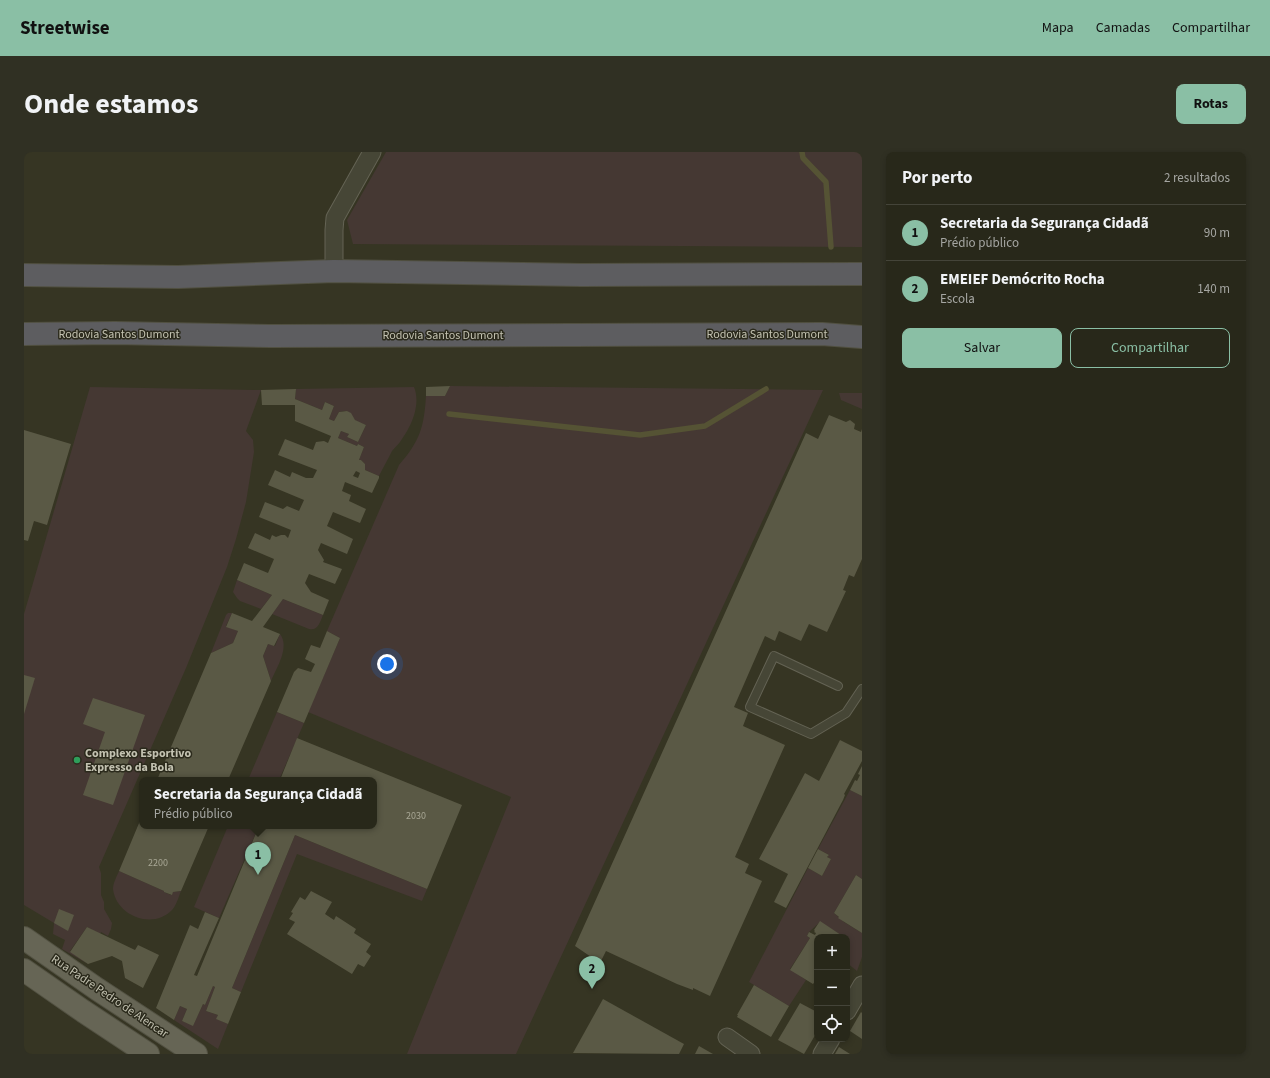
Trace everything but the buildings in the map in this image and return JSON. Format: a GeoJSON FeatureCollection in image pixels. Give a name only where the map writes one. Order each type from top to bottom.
{"type":"FeatureCollection","features":[{"type":"Feature","properties":{"kind":"highway"},"geometry":{"type":"LineString","coordinates":[[24,275],[178,277],[334,272],[581,275],[862,274]]}},
{"type":"Feature","properties":{"kind":"highway","name":"Rodovia Santos Dumont"},"geometry":{"type":"LineString","coordinates":[[24,334],[114,333],[270,336],[822,334],[862,337]]}},
{"type":"Feature","properties":{"kind":"main road","name":"Rua Padre Pedro de Alencar"},"geometry":{"type":"LineString","coordinates":[[24,938],[97,989],[196,1054]]}},
{"type":"Feature","properties":{"kind":"main road"},"geometry":{"type":"LineString","coordinates":[[24,970],[146,1053],[159,1030]]}},
{"type":"Feature","properties":{"kind":"main road"},"geometry":{"type":"LineString","coordinates":[[83,1011],[97,989]]}},
{"type":"Feature","properties":{"kind":"street"},"geometry":{"type":"LineString","coordinates":[[334,272],[335,218],[372,152]]}},
{"type":"Feature","properties":{"kind":"street"},"geometry":{"type":"LineString","coordinates":[[850,1006],[862,985]]}},
{"type":"Feature","properties":{"kind":"street"},"geometry":{"type":"LineString","coordinates":[[727,1038],[751,1054]]}},
{"type":"Feature","properties":{"kind":"street"},"geometry":{"type":"LineString","coordinates":[[822,1054],[829,1042]]}},
{"type":"Feature","properties":{"kind":"lane"},"geometry":{"type":"LineString","coordinates":[[838,686],[774,656],[750,707],[811,734],[846,713],[862,689]]}},
{"type":"Feature","properties":{"kind":"shaded area"},"geometry":{"type":"Polygon","coordinates":[[[386,152],[862,152],[862,247],[353,244],[347,220],[386,152]]]}},
{"type":"Feature","properties":{"kind":"shaded area"},"geometry":{"type":"Polygon","coordinates":[[[450,386],[823,390],[516,1054],[407,1054],[511,797],[308,712],[340,638],[327,631],[399,465],[412,448],[420,433],[424,416],[426,396],[445,396],[450,386]]]}},
{"type":"Feature","properties":{"kind":"shaded area"},"geometry":{"type":"Polygon","coordinates":[[[90,387],[261,390],[246,431],[253,440],[254,452],[246,502],[227,567],[186,668],[99,867],[101,873],[101,895],[104,902],[104,909],[112,923],[111,929],[108,936],[101,932],[100,934],[87,927],[70,951],[88,964],[62,949],[65,940],[53,934],[54,923],[24,905],[24,614],[90,387]]]}},
{"type":"Feature","properties":{"kind":"shaded area"},"geometry":{"type":"Polygon","coordinates":[[[414,387],[416,394],[416,407],[412,421],[401,441],[392,451],[379,476],[365,470],[365,464],[359,460],[364,447],[358,444],[357,446],[338,438],[341,431],[349,434],[347,437],[358,442],[366,425],[356,421],[350,413],[346,411],[339,412],[334,421],[329,419],[334,406],[325,402],[322,410],[295,399],[296,389],[414,387]]]}},
{"type":"Feature","properties":{"kind":"shaded area"},"geometry":{"type":"Polygon","coordinates":[[[839,393],[862,393],[862,409],[841,400],[839,393]]]}},
{"type":"Feature","properties":{"kind":"shaded area"},"geometry":{"type":"Polygon","coordinates":[[[237,580],[272,595],[261,609],[240,601],[233,592],[237,580]]]}},
{"type":"Feature","properties":{"kind":"shaded area"},"geometry":{"type":"Polygon","coordinates":[[[283,599],[323,615],[317,627],[315,629],[309,629],[272,614],[283,599]]]}},
{"type":"Feature","properties":{"kind":"shaded area"},"geometry":{"type":"Polygon","coordinates":[[[228,613],[232,613],[226,626],[238,631],[233,643],[211,653],[226,615],[228,613]]]}},
{"type":"Feature","properties":{"kind":"shaded area"},"geometry":{"type":"Polygon","coordinates":[[[280,634],[284,645],[282,657],[271,681],[263,656],[268,644],[275,646],[280,634]]]}},
{"type":"Feature","properties":{"kind":"shaded area"},"geometry":{"type":"Polygon","coordinates":[[[277,712],[304,723],[280,777],[249,777],[277,712]]]}},
{"type":"Feature","properties":{"kind":"shaded area"},"geometry":{"type":"Polygon","coordinates":[[[850,790],[862,796],[862,879],[856,875],[834,913],[844,922],[862,933],[862,957],[857,971],[850,965],[850,934],[839,934],[820,922],[809,932],[807,936],[810,938],[790,969],[806,980],[789,1006],[749,982],[808,868],[822,876],[831,859],[827,857],[829,855],[818,849],[850,790]]]}},
{"type":"Feature","properties":{"kind":"shaded area"},"geometry":{"type":"Polygon","coordinates":[[[227,829],[258,829],[219,918],[194,907],[227,829]]]}},
{"type":"Feature","properties":{"kind":"shaded area"},"geometry":{"type":"Polygon","coordinates":[[[295,835],[427,889],[422,901],[297,854],[241,992],[232,988],[295,835]]]}},
{"type":"Feature","properties":{"kind":"shaded area"},"geometry":{"type":"Polygon","coordinates":[[[119,871],[171,895],[173,892],[181,891],[172,910],[164,916],[155,919],[136,917],[128,913],[116,898],[113,889],[114,882],[119,871]]]}},
{"type":"Feature","properties":{"kind":"shaded area"},"geometry":{"type":"Polygon","coordinates":[[[213,986],[215,987],[206,1011],[218,1015],[217,1019],[228,1024],[218,1049],[174,1020],[180,1006],[187,1009],[182,1021],[193,1025],[203,1004],[205,1005],[213,986]]]}},
{"type":"Feature","properties":{"kind":"waterway"},"geometry":{"type":"LineString","coordinates":[[802,152],[803,158],[826,182],[831,247]]}},
{"type":"Feature","properties":{"kind":"waterway"},"geometry":{"type":"LineString","coordinates":[[449,414],[640,435],[705,426],[766,389]]}},
{"type":"Feature","properties":{"kind":"place","name":"Complexo Esportivo Expresso da Bola"},"geometry":{"type":"Point","coordinates":[77,760]}},
{"type":"Feature","properties":{"kind":"place","name":"Secretaria da Segurança Cidadã"},"geometry":{"type":"Point","coordinates":[258,875]}},
{"type":"Feature","properties":{"kind":"place","name":"EMEIEF Demócrito Rocha"},"geometry":{"type":"Point","coordinates":[592,989]}}]}
